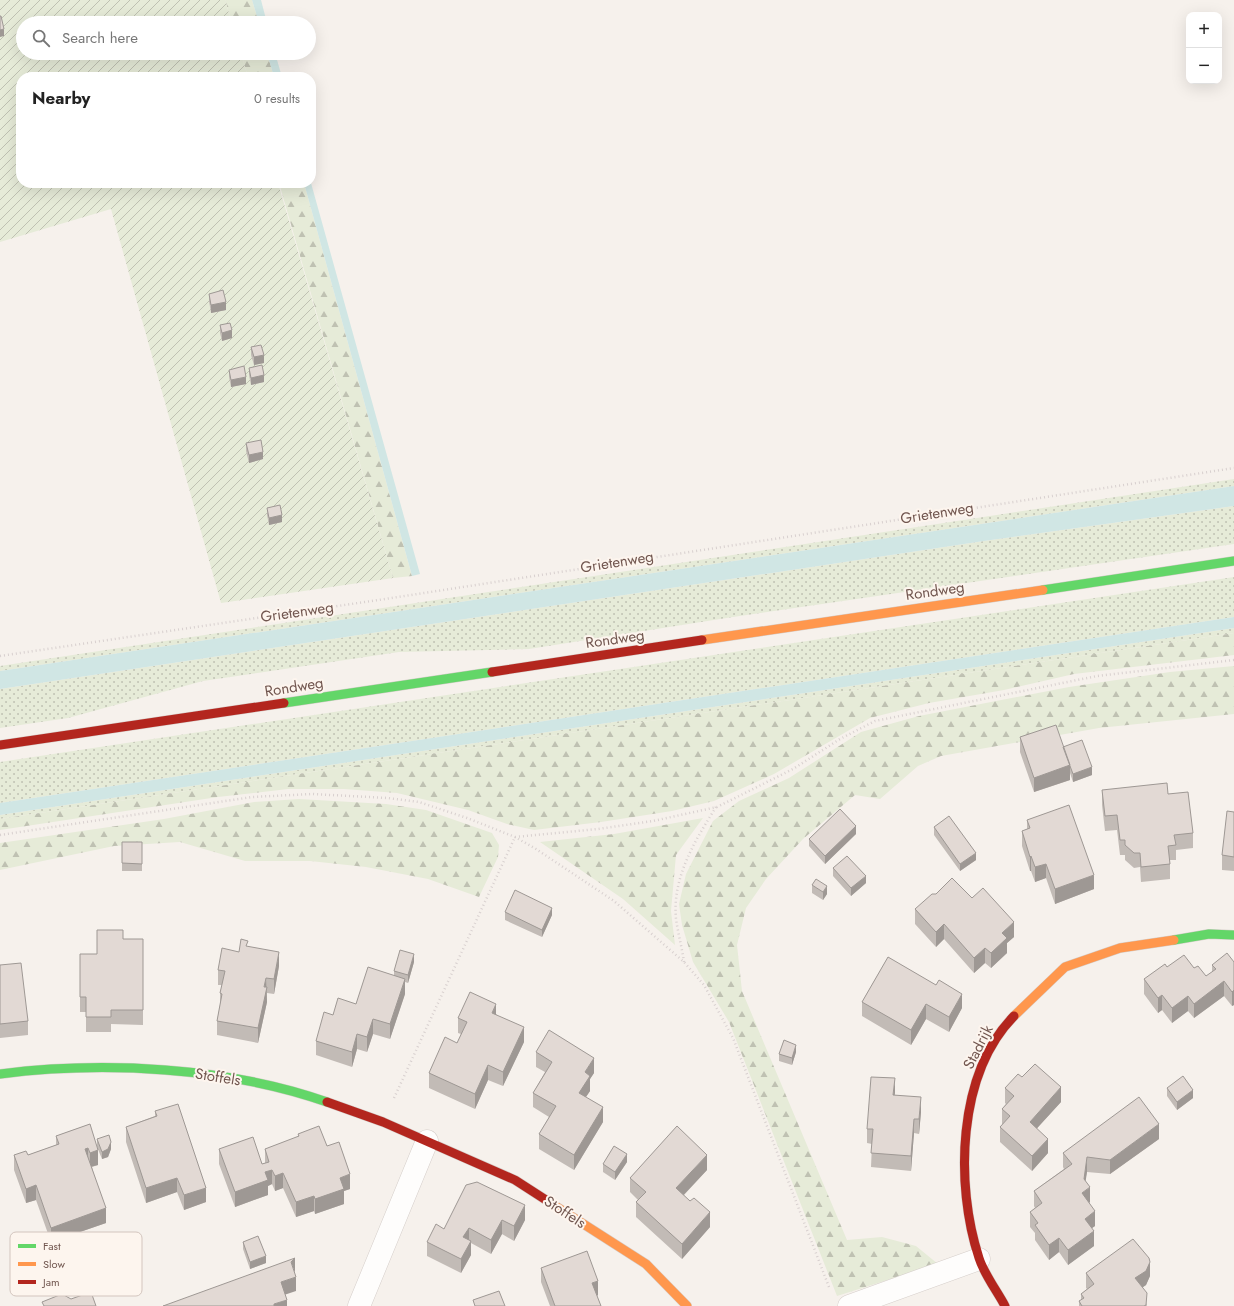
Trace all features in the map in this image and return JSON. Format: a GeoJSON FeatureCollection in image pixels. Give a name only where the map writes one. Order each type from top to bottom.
{"type":"FeatureCollection","features":[{"type":"Feature","properties":{"kind":"street","name":"Rondweg"},"geometry":{"type":"LineString","coordinates":[[0,745],[1234,561]]}},
{"type":"Feature","properties":{"kind":"street","name":"Stadrijk"},"geometry":{"type":"LineString","coordinates":[[1005,1306],[979,1259],[966,1198],[965,1136],[977,1078],[1000,1030],[1031,998],[1065,967],[1120,948],[1209,934],[1234,935]]}},
{"type":"Feature","properties":{"kind":"street","name":"Stoffels"},"geometry":{"type":"LineString","coordinates":[[0,1074],[40,1069],[114,1068],[193,1073],[257,1083],[321,1100],[383,1122],[514,1180],[646,1264],[688,1306]]}},
{"type":"Feature","properties":{"kind":"street"},"geometry":{"type":"LineString","coordinates":[[359,1306],[427,1141]]}},
{"type":"Feature","properties":{"kind":"street"},"geometry":{"type":"LineString","coordinates":[[849,1306],[979,1259]]}},
{"type":"Feature","properties":{"kind":"path","name":"Grietenweg"},"geometry":{"type":"LineString","coordinates":[[0,656],[370,601],[1234,468]]}},
{"type":"Feature","properties":{"kind":"path"},"geometry":{"type":"LineString","coordinates":[[515,837],[605,828],[653,821],[717,807],[793,769],[840,739],[875,721],[1097,676],[1234,660]]}},
{"type":"Feature","properties":{"kind":"path"},"geometry":{"type":"LineString","coordinates":[[0,835],[252,797],[312,794],[388,798],[419,802],[467,818],[515,837],[536,849],[614,902],[684,962],[704,985],[733,1038],[830,1291]]}},
{"type":"Feature","properties":{"kind":"path"},"geometry":{"type":"LineString","coordinates":[[684,962],[676,919],[676,895],[683,868],[695,840],[717,807]]}},
{"type":"Feature","properties":{"kind":"path"},"geometry":{"type":"LineString","coordinates":[[383,1122],[515,837]]}},
{"type":"Feature","properties":{"kind":"green space"},"geometry":{"type":"Polygon","coordinates":[[[0,0],[225,0],[230,16],[16,16],[16,60],[243,60],[247,72],[16,72],[16,188],[279,188],[393,578],[221,603],[111,209],[0,242],[0,0]]]}},
{"type":"Feature","properties":{"kind":"green space"},"geometry":{"type":"Polygon","coordinates":[[[225,0],[252,0],[257,16],[230,16],[225,0]]]}},
{"type":"Feature","properties":{"kind":"green space"},"geometry":{"type":"Polygon","coordinates":[[[243,60],[269,60],[273,72],[247,72],[243,60]]]}},
{"type":"Feature","properties":{"kind":"green space"},"geometry":{"type":"Polygon","coordinates":[[[280,188],[305,188],[412,576],[393,578],[280,188]]]}},
{"type":"Feature","properties":{"kind":"green space"},"geometry":{"type":"Polygon","coordinates":[[[1234,479],[1234,486],[0,671],[0,666],[1234,479]]]}},
{"type":"Feature","properties":{"kind":"green space"},"geometry":{"type":"Polygon","coordinates":[[[1234,506],[1234,544],[733,617],[529,649],[399,652],[203,681],[68,718],[0,728],[0,689],[984,541],[1234,506]]]}},
{"type":"Feature","properties":{"kind":"green space"},"geometry":{"type":"Polygon","coordinates":[[[1234,577],[1234,617],[0,803],[0,762],[1234,577]]]}},
{"type":"Feature","properties":{"kind":"green space"},"geometry":{"type":"Polygon","coordinates":[[[1234,628],[1234,633],[0,819],[0,815],[1234,628]]]}},
{"type":"Feature","properties":{"kind":"green space"},"geometry":{"type":"Polygon","coordinates":[[[1234,633],[1234,655],[1074,674],[1004,690],[929,703],[870,718],[774,774],[714,801],[672,811],[601,822],[534,830],[507,824],[468,810],[397,793],[344,789],[288,789],[218,797],[0,830],[0,819],[1234,633]]]}},
{"type":"Feature","properties":{"kind":"green space"},"geometry":{"type":"Polygon","coordinates":[[[1234,666],[1234,714],[1099,728],[941,756],[918,766],[880,799],[855,795],[803,839],[766,879],[746,908],[737,945],[742,991],[847,1240],[882,1237],[916,1246],[938,1264],[837,1296],[729,1022],[693,962],[682,925],[679,904],[686,874],[713,821],[739,801],[789,778],[861,732],[919,716],[1069,687],[1170,672],[1234,666]]]}},
{"type":"Feature","properties":{"kind":"green space"},"geometry":{"type":"Polygon","coordinates":[[[299,799],[386,804],[426,810],[492,833],[499,845],[498,857],[479,897],[428,879],[366,867],[310,861],[245,861],[180,842],[114,846],[0,870],[0,843],[164,819],[254,802],[299,799]]]}},
{"type":"Feature","properties":{"kind":"green space"},"geometry":{"type":"Polygon","coordinates":[[[703,818],[676,855],[671,911],[675,945],[623,899],[540,842],[614,834],[703,818]]]}},
{"type":"Feature","properties":{"kind":"shaded area"},"geometry":{"type":"Polygon","coordinates":[[[252,0],[261,0],[265,16],[257,16],[252,0]]]}},
{"type":"Feature","properties":{"kind":"shaded area"},"geometry":{"type":"Polygon","coordinates":[[[269,60],[277,60],[281,72],[273,72],[269,60]]]}},
{"type":"Feature","properties":{"kind":"shaded area"},"geometry":{"type":"Polygon","coordinates":[[[305,188],[312,188],[420,574],[412,576],[305,188]]]}},
{"type":"Feature","properties":{"kind":"shaded area"},"geometry":{"type":"Polygon","coordinates":[[[1234,486],[1234,506],[984,541],[0,689],[0,671],[1234,486]]]}},
{"type":"Feature","properties":{"kind":"shaded area"},"geometry":{"type":"Polygon","coordinates":[[[1234,617],[1234,628],[0,815],[0,803],[1234,617]]]}},
{"type":"Feature","properties":{"kind":"building"},"geometry":{"type":"Polygon","coordinates":[[[0,16],[4,29],[0,30],[0,16]]]}},
{"type":"Feature","properties":{"kind":"building"},"geometry":{"type":"Polygon","coordinates":[[[223,290],[226,302],[211,305],[209,294],[223,290]]]}},
{"type":"Feature","properties":{"kind":"building"},"geometry":{"type":"Polygon","coordinates":[[[230,323],[232,330],[222,333],[220,325],[230,323]]]}},
{"type":"Feature","properties":{"kind":"building"},"geometry":{"type":"Polygon","coordinates":[[[261,345],[264,355],[254,357],[251,347],[261,345]]]}},
{"type":"Feature","properties":{"kind":"building"},"geometry":{"type":"Polygon","coordinates":[[[262,365],[264,375],[251,378],[249,368],[262,365]]]}},
{"type":"Feature","properties":{"kind":"building"},"geometry":{"type":"Polygon","coordinates":[[[244,366],[246,377],[231,380],[229,370],[244,366]]]}},
{"type":"Feature","properties":{"kind":"building"},"geometry":{"type":"Polygon","coordinates":[[[261,440],[263,452],[249,455],[246,443],[261,440]]]}},
{"type":"Feature","properties":{"kind":"building"},"geometry":{"type":"Polygon","coordinates":[[[280,505],[282,515],[269,518],[267,508],[280,505]]]}},
{"type":"Feature","properties":{"kind":"building"},"geometry":{"type":"Polygon","coordinates":[[[1056,725],[1070,765],[1034,778],[1020,737],[1056,725]]]}},
{"type":"Feature","properties":{"kind":"building"},"geometry":{"type":"Polygon","coordinates":[[[1082,740],[1092,767],[1073,774],[1063,747],[1082,740]]]}},
{"type":"Feature","properties":{"kind":"building"},"geometry":{"type":"Polygon","coordinates":[[[1167,783],[1168,794],[1188,792],[1193,833],[1174,835],[1176,845],[1168,846],[1170,864],[1141,867],[1140,853],[1134,853],[1125,845],[1125,840],[1120,840],[1117,815],[1105,816],[1102,790],[1167,783]]]}},
{"type":"Feature","properties":{"kind":"building"},"geometry":{"type":"Polygon","coordinates":[[[1069,805],[1094,875],[1055,889],[1046,864],[1035,867],[1031,856],[1030,857],[1022,831],[1030,828],[1027,820],[1069,805]]]}},
{"type":"Feature","properties":{"kind":"building"},"geometry":{"type":"Polygon","coordinates":[[[840,809],[856,826],[825,856],[809,839],[840,809]]]}},
{"type":"Feature","properties":{"kind":"building"},"geometry":{"type":"Polygon","coordinates":[[[1227,811],[1234,812],[1234,857],[1222,855],[1227,811]]]}},
{"type":"Feature","properties":{"kind":"building"},"geometry":{"type":"Polygon","coordinates":[[[949,816],[976,853],[960,864],[934,827],[949,816]]]}},
{"type":"Feature","properties":{"kind":"building"},"geometry":{"type":"Polygon","coordinates":[[[122,842],[142,842],[142,864],[122,863],[122,842]]]}},
{"type":"Feature","properties":{"kind":"building"},"geometry":{"type":"Polygon","coordinates":[[[847,856],[866,876],[851,888],[833,868],[847,856]]]}},
{"type":"Feature","properties":{"kind":"building"},"geometry":{"type":"Polygon","coordinates":[[[952,878],[972,898],[983,888],[1014,922],[1002,933],[1007,938],[991,953],[985,948],[974,958],[944,924],[936,932],[915,909],[932,894],[936,894],[952,878]]]}},
{"type":"Feature","properties":{"kind":"building"},"geometry":{"type":"Polygon","coordinates":[[[816,879],[827,886],[823,892],[812,885],[816,879]]]}},
{"type":"Feature","properties":{"kind":"building"},"geometry":{"type":"Polygon","coordinates":[[[515,890],[552,908],[542,930],[505,912],[515,890]]]}},
{"type":"Feature","properties":{"kind":"building"},"geometry":{"type":"Polygon","coordinates":[[[97,930],[123,930],[123,939],[143,939],[143,1010],[111,1010],[111,1017],[86,1017],[86,997],[80,997],[80,954],[97,954],[97,930]]]}},
{"type":"Feature","properties":{"kind":"building"},"geometry":{"type":"Polygon","coordinates":[[[241,939],[248,941],[246,946],[279,952],[274,979],[266,978],[264,987],[267,987],[258,1028],[217,1021],[222,994],[220,993],[225,971],[218,970],[222,948],[239,952],[241,939]]]}},
{"type":"Feature","properties":{"kind":"building"},"geometry":{"type":"Polygon","coordinates":[[[400,950],[414,954],[408,975],[394,971],[400,950]]]}},
{"type":"Feature","properties":{"kind":"building"},"geometry":{"type":"Polygon","coordinates":[[[1227,953],[1234,962],[1234,990],[1232,992],[1224,981],[1194,1004],[1188,996],[1172,1008],[1162,995],[1158,998],[1144,979],[1165,964],[1167,967],[1184,955],[1194,968],[1198,966],[1206,976],[1216,969],[1212,965],[1227,953]]]}},
{"type":"Feature","properties":{"kind":"building"},"geometry":{"type":"Polygon","coordinates":[[[888,957],[936,985],[939,980],[962,994],[949,1017],[926,1004],[911,1030],[862,1002],[888,957]]]}},
{"type":"Feature","properties":{"kind":"building"},"geometry":{"type":"Polygon","coordinates":[[[21,963],[28,1021],[0,1024],[0,965],[21,963]]]}},
{"type":"Feature","properties":{"kind":"building"},"geometry":{"type":"Polygon","coordinates":[[[368,967],[405,979],[390,1024],[373,1019],[367,1037],[357,1034],[352,1052],[316,1041],[324,1012],[333,1015],[338,998],[356,1004],[368,967]]]}},
{"type":"Feature","properties":{"kind":"building"},"geometry":{"type":"Polygon","coordinates":[[[470,992],[496,1004],[492,1013],[524,1027],[503,1072],[488,1065],[475,1094],[429,1073],[445,1037],[457,1043],[467,1022],[458,1018],[470,992]]]}},
{"type":"Feature","properties":{"kind":"building"},"geometry":{"type":"Polygon","coordinates":[[[549,1030],[594,1058],[585,1072],[590,1076],[579,1093],[603,1107],[574,1155],[539,1134],[556,1106],[533,1093],[552,1062],[536,1052],[549,1030]]]}},
{"type":"Feature","properties":{"kind":"building"},"geometry":{"type":"Polygon","coordinates":[[[784,1040],[796,1045],[792,1058],[779,1054],[784,1040]]]}},
{"type":"Feature","properties":{"kind":"building"},"geometry":{"type":"Polygon","coordinates":[[[1035,1064],[1061,1087],[1030,1122],[1048,1139],[1032,1156],[1000,1127],[1010,1116],[1002,1109],[1014,1096],[1005,1088],[1018,1074],[1022,1077],[1035,1064]]]}},
{"type":"Feature","properties":{"kind":"building"},"geometry":{"type":"Polygon","coordinates":[[[1183,1076],[1193,1090],[1177,1102],[1167,1088],[1183,1076]]]}},
{"type":"Feature","properties":{"kind":"building"},"geometry":{"type":"Polygon","coordinates":[[[871,1077],[895,1078],[893,1095],[921,1097],[919,1119],[914,1119],[911,1156],[871,1153],[873,1129],[867,1129],[871,1077]]]}},
{"type":"Feature","properties":{"kind":"building"},"geometry":{"type":"Polygon","coordinates":[[[1139,1097],[1159,1124],[1110,1160],[1087,1157],[1084,1179],[1090,1187],[1082,1193],[1095,1211],[1085,1219],[1094,1231],[1068,1250],[1059,1238],[1049,1245],[1035,1225],[1038,1223],[1030,1212],[1042,1203],[1034,1191],[1072,1164],[1063,1153],[1139,1097]]]}},
{"type":"Feature","properties":{"kind":"building"},"geometry":{"type":"Polygon","coordinates":[[[178,1104],[206,1188],[184,1195],[177,1178],[146,1188],[126,1127],[157,1116],[155,1111],[178,1104]]]}},
{"type":"Feature","properties":{"kind":"building"},"geometry":{"type":"Polygon","coordinates":[[[90,1124],[98,1150],[90,1153],[88,1148],[85,1149],[106,1208],[51,1228],[36,1185],[26,1189],[14,1155],[26,1151],[28,1155],[59,1144],[56,1136],[90,1124]]]}},
{"type":"Feature","properties":{"kind":"building"},"geometry":{"type":"Polygon","coordinates":[[[319,1126],[327,1146],[339,1142],[350,1174],[340,1178],[344,1189],[315,1199],[314,1196],[296,1202],[283,1173],[275,1176],[272,1170],[265,1172],[268,1180],[235,1192],[219,1149],[253,1137],[262,1164],[269,1162],[265,1149],[299,1136],[298,1134],[319,1126]]]}},
{"type":"Feature","properties":{"kind":"building"},"geometry":{"type":"Polygon","coordinates":[[[677,1126],[707,1155],[676,1188],[690,1201],[694,1198],[710,1212],[682,1244],[636,1202],[646,1192],[630,1178],[677,1126]]]}},
{"type":"Feature","properties":{"kind":"building"},"geometry":{"type":"Polygon","coordinates":[[[109,1135],[111,1142],[108,1149],[102,1152],[97,1139],[109,1135]]]}},
{"type":"Feature","properties":{"kind":"building"},"geometry":{"type":"Polygon","coordinates":[[[614,1146],[627,1154],[615,1172],[603,1164],[614,1146]]]}},
{"type":"Feature","properties":{"kind":"building"},"geometry":{"type":"Polygon","coordinates":[[[477,1182],[525,1205],[514,1226],[502,1220],[491,1240],[469,1228],[463,1237],[471,1241],[461,1259],[427,1242],[436,1224],[444,1229],[466,1185],[477,1182]]]}},
{"type":"Feature","properties":{"kind":"building"},"geometry":{"type":"Polygon","coordinates":[[[258,1236],[266,1256],[250,1262],[243,1242],[258,1236]]]}},
{"type":"Feature","properties":{"kind":"building"},"geometry":{"type":"Polygon","coordinates":[[[1133,1239],[1149,1258],[1150,1262],[1146,1271],[1135,1278],[1147,1293],[1146,1305],[1082,1306],[1079,1301],[1084,1298],[1081,1294],[1094,1284],[1086,1273],[1133,1239]]]}},
{"type":"Feature","properties":{"kind":"building"},"geometry":{"type":"Polygon","coordinates":[[[587,1251],[598,1281],[592,1283],[601,1306],[555,1306],[541,1268],[587,1251]]]}},
{"type":"Feature","properties":{"kind":"building"},"geometry":{"type":"Polygon","coordinates":[[[295,1258],[291,1262],[296,1277],[281,1282],[287,1300],[274,1304],[274,1306],[163,1306],[295,1258]]]}},
{"type":"Feature","properties":{"kind":"building"},"geometry":{"type":"Polygon","coordinates":[[[499,1291],[505,1306],[475,1306],[473,1300],[499,1291]]]}},
{"type":"Feature","properties":{"kind":"building"},"geometry":{"type":"Polygon","coordinates":[[[57,1296],[66,1296],[71,1299],[80,1296],[92,1296],[96,1306],[44,1306],[42,1302],[57,1296]]]}},
{"type":"Feature","properties":{"kind":"traffic: fast"},"geometry":{"type":"LineString","coordinates":[[1043,590],[1234,561]]}},
{"type":"Feature","properties":{"kind":"traffic: fast"},"geometry":{"type":"LineString","coordinates":[[284,703],[492,672]]}},
{"type":"Feature","properties":{"kind":"traffic: fast"},"geometry":{"type":"LineString","coordinates":[[1174,940],[1209,934],[1234,935]]}},
{"type":"Feature","properties":{"kind":"traffic: fast"},"geometry":{"type":"LineString","coordinates":[[0,1074],[81,1068],[165,1070],[207,1074],[249,1081],[289,1090],[327,1102]]}},
{"type":"Feature","properties":{"kind":"traffic: slow"},"geometry":{"type":"LineString","coordinates":[[702,640],[1043,590]]}},
{"type":"Feature","properties":{"kind":"traffic: slow"},"geometry":{"type":"LineString","coordinates":[[1014,1016],[1065,967],[1120,948],[1174,940]]}},
{"type":"Feature","properties":{"kind":"traffic: slow"},"geometry":{"type":"LineString","coordinates":[[546,1200],[646,1264],[687,1306]]}},
{"type":"Feature","properties":{"kind":"traffic: jam"},"geometry":{"type":"LineString","coordinates":[[492,672],[702,640]]}},
{"type":"Feature","properties":{"kind":"traffic: jam"},"geometry":{"type":"LineString","coordinates":[[0,745],[284,703]]}},
{"type":"Feature","properties":{"kind":"traffic: jam"},"geometry":{"type":"LineString","coordinates":[[1005,1306],[987,1276],[979,1258],[971,1229],[966,1198],[964,1165],[966,1131],[972,1099],[981,1068],[995,1040],[1014,1016]]}},
{"type":"Feature","properties":{"kind":"traffic: jam"},"geometry":{"type":"LineString","coordinates":[[327,1102],[383,1122],[515,1180],[546,1200]]}}]}
